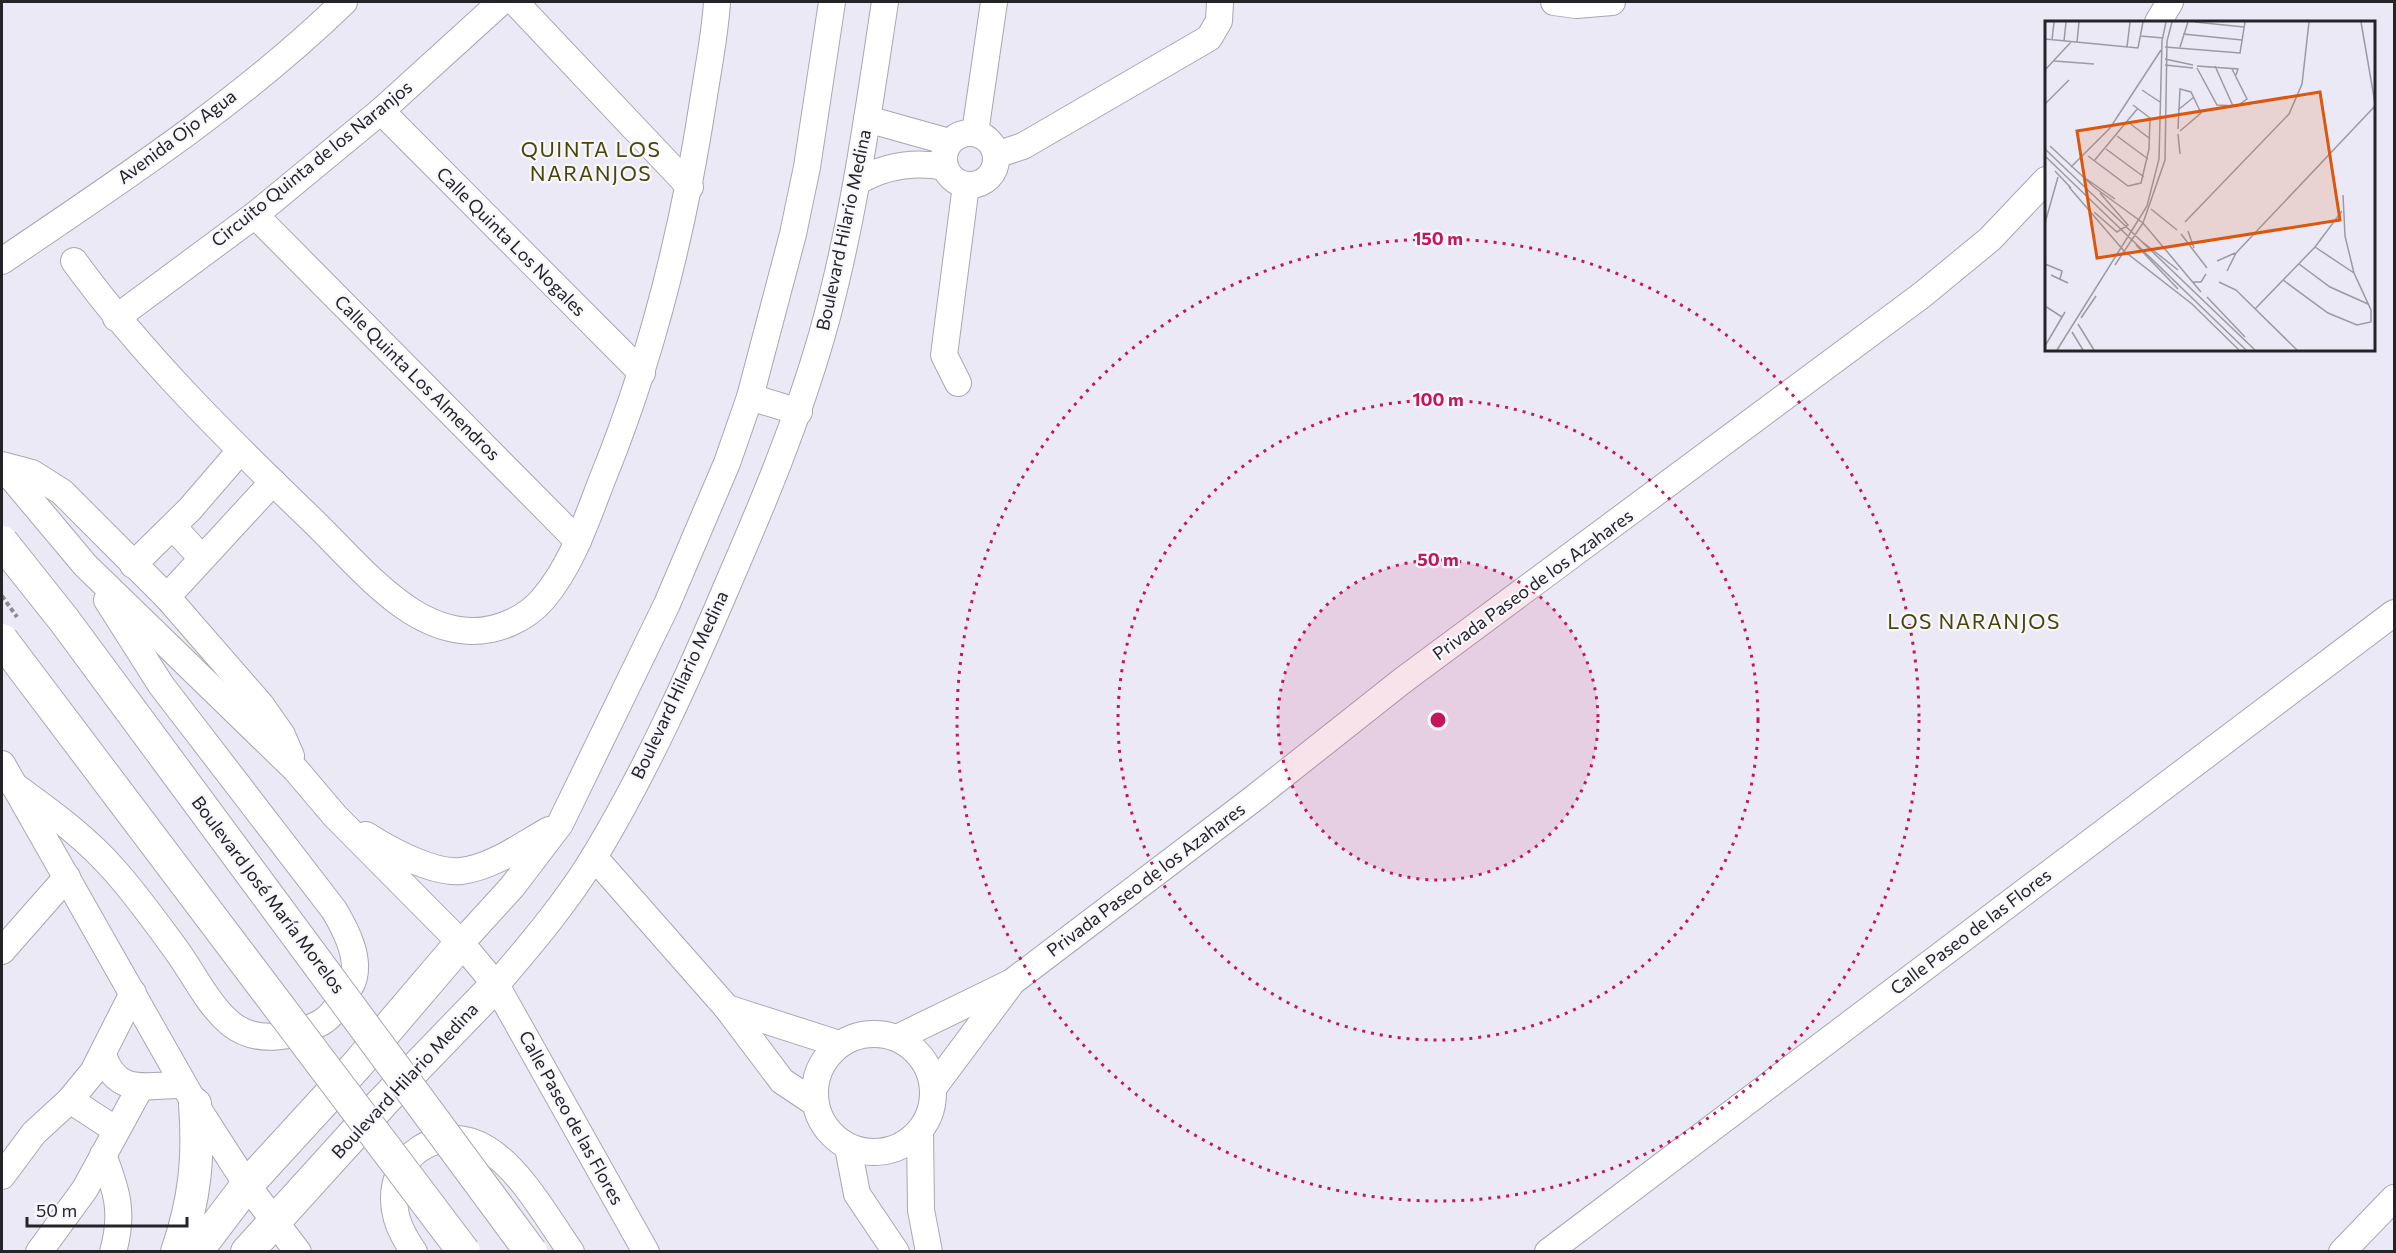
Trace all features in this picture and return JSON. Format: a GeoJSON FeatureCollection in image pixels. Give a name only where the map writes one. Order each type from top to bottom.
{"type":"FeatureCollection","features":[{"type":"Feature","properties":{"kind":"main road","name":"Boulevard José María Morelos"},"geometry":{"type":"LineString","coordinates":[[2,542],[64,620],[531,1251]]}},
{"type":"Feature","properties":{"kind":"main road"},"geometry":{"type":"LineString","coordinates":[[2,640],[464,1251]]}},
{"type":"Feature","properties":{"kind":"main road"},"geometry":{"type":"LineString","coordinates":[[195,1251],[247,1185],[357,1065],[461,943]]}},
{"type":"Feature","properties":{"kind":"main road","name":"Boulevard Hilario Medina"},"geometry":{"type":"LineString","coordinates":[[247,1251],[382,1103],[496,985]]}},
{"type":"Feature","properties":{"kind":"main road"},"geometry":{"type":"LineString","coordinates":[[177,1251],[194,1198],[198,1154],[189,1094]]}},
{"type":"Feature","properties":{"kind":"street","name":"Avenida Ojo Agua"},"geometry":{"type":"LineString","coordinates":[[2,261],[155,157],[251,82],[344,2]]}},
{"type":"Feature","properties":{"kind":"street","name":"Circuito Quinta de los Naranjos"},"geometry":{"type":"LineString","coordinates":[[116,318],[255,214],[381,111],[501,2]]}},
{"type":"Feature","properties":{"kind":"street"},"geometry":{"type":"LineString","coordinates":[[515,2],[690,187]]}},
{"type":"Feature","properties":{"kind":"street"},"geometry":{"type":"LineString","coordinates":[[74,261],[116,318],[240,451],[383,587],[410,610],[441,627],[473,631],[499,628],[523,616],[542,601],[559,577],[578,541],[642,373],[669,281],[690,187],[717,2]]}},
{"type":"Feature","properties":{"kind":"street"},"geometry":{"type":"LineString","coordinates":[[461,943],[512,887],[560,824],[667,604],[727,464],[750,398],[793,234],[807,168],[832,2]]}},
{"type":"Feature","properties":{"kind":"street","name":"Boulevard Hilario Medina"},"geometry":{"type":"LineString","coordinates":[[496,985],[548,924],[594,857],[663,728],[775,476],[799,412],[825,322],[857,182],[885,2]]}},
{"type":"Feature","properties":{"kind":"street"},"geometry":{"type":"LineString","coordinates":[[975,133],[994,2]]}},
{"type":"Feature","properties":{"kind":"street"},"geometry":{"type":"LineString","coordinates":[[996,155],[1023,147],[1209,38],[1219,21],[1220,2]]}},
{"type":"Feature","properties":{"kind":"street"},"geometry":{"type":"LineString","coordinates":[[1554,2],[1576,5],[1612,2]]}},
{"type":"Feature","properties":{"kind":"street"},"geometry":{"type":"LineString","coordinates":[[2159,21],[2170,2]]}},
{"type":"Feature","properties":{"kind":"street","name":"Calle Quinta Los Nogales"},"geometry":{"type":"LineString","coordinates":[[381,111],[642,373]]}},
{"type":"Feature","properties":{"kind":"street"},"geometry":{"type":"LineString","coordinates":[[857,182],[891,167],[924,164],[947,155],[956,136],[975,133],[993,144],[996,155],[992,173],[985,180],[966,184],[957,182],[947,155],[867,118]]}},
{"type":"Feature","properties":{"kind":"street","name":"Privada Paseo de los Azahares"},"geometry":{"type":"LineString","coordinates":[[897,1038],[1012,982],[1244,806],[1402,681],[1922,295],[1989,239],[2045,181]]}},
{"type":"Feature","properties":{"kind":"street"},"geometry":{"type":"LineString","coordinates":[[958,383],[944,355],[966,184]]}},
{"type":"Feature","properties":{"kind":"street","name":"Calle Quinta Los Almendros"},"geometry":{"type":"LineString","coordinates":[[255,214],[578,541]]}},
{"type":"Feature","properties":{"kind":"street"},"geometry":{"type":"LineString","coordinates":[[750,398],[799,412]]}},
{"type":"Feature","properties":{"kind":"street"},"geometry":{"type":"LineString","coordinates":[[133,565],[173,527],[240,451]]}},
{"type":"Feature","properties":{"kind":"street"},"geometry":{"type":"LineString","coordinates":[[2,466],[85,565],[296,770],[335,816],[386,848],[419,863],[459,871],[487,864],[560,824]]}},
{"type":"Feature","properties":{"kind":"street"},"geometry":{"type":"LineString","coordinates":[[2,466],[32,473],[62,492],[167,597],[261,705],[282,735],[296,770]]}},
{"type":"Feature","properties":{"kind":"street"},"geometry":{"type":"LineString","coordinates":[[167,597],[273,482]]}},
{"type":"Feature","properties":{"kind":"street"},"geometry":{"type":"LineString","coordinates":[[173,527],[202,558]]}},
{"type":"Feature","properties":{"kind":"street"},"geometry":{"type":"LineString","coordinates":[[7,774],[69,826],[116,871],[178,952],[216,1011],[234,1026],[272,1038],[296,1034],[323,1021],[339,1004],[352,984],[354,959],[350,939],[334,910],[161,685],[85,565]]}},
{"type":"Feature","properties":{"kind":"street","name":"Calle Paseo de las Flores"},"geometry":{"type":"LineString","coordinates":[[1548,1251],[2394,613]]}},
{"type":"Feature","properties":{"kind":"street"},"geometry":{"type":"LineString","coordinates":[[7,774],[189,1094],[247,1185],[298,1251]]}},
{"type":"Feature","properties":{"kind":"street","name":"Calle Paseo de las Flores"},"geometry":{"type":"LineString","coordinates":[[335,816],[461,943],[496,985],[646,1251]]}},
{"type":"Feature","properties":{"kind":"street"},"geometry":{"type":"LineString","coordinates":[[594,857],[727,1008],[783,1081],[815,1103]]}},
{"type":"Feature","properties":{"kind":"street"},"geometry":{"type":"LineString","coordinates":[[2,951],[67,877]]}},
{"type":"Feature","properties":{"kind":"street","name":"Privada Paseo de los Azahares"},"geometry":{"type":"LineString","coordinates":[[934,1087],[1012,982]]}},
{"type":"Feature","properties":{"kind":"street"},"geometry":{"type":"LineString","coordinates":[[2,1176],[34,1133],[70,1100],[103,1055],[133,993]]}},
{"type":"Feature","properties":{"kind":"street"},"geometry":{"type":"LineString","coordinates":[[727,1008],[838,1044]]}},
{"type":"Feature","properties":{"kind":"street"},"geometry":{"type":"LineString","coordinates":[[877,1033],[897,1038],[915,1049],[928,1066],[934,1087],[929,1118],[920,1131],[899,1148],[874,1153],[848,1147],[832,1136],[821,1121],[815,1103],[815,1081],[824,1061],[838,1044],[857,1035],[877,1033]]}},
{"type":"Feature","properties":{"kind":"street"},"geometry":{"type":"LineString","coordinates":[[103,1055],[112,1074],[120,1081],[140,1088],[189,1094]]}},
{"type":"Feature","properties":{"kind":"street"},"geometry":{"type":"LineString","coordinates":[[39,1251],[85,1190],[140,1088]]}},
{"type":"Feature","properties":{"kind":"street"},"geometry":{"type":"LineString","coordinates":[[70,1100],[116,1130]]}},
{"type":"Feature","properties":{"kind":"street"},"geometry":{"type":"LineString","coordinates":[[920,1131],[921,1210],[929,1251]]}},
{"type":"Feature","properties":{"kind":"street"},"geometry":{"type":"LineString","coordinates":[[414,1251],[399,1226],[394,1209],[395,1191],[402,1165],[415,1149],[439,1139],[458,1139],[486,1148],[508,1165],[571,1251]]}},
{"type":"Feature","properties":{"kind":"street"},"geometry":{"type":"LineString","coordinates":[[848,1147],[857,1194],[896,1251]]}},
{"type":"Feature","properties":{"kind":"street"},"geometry":{"type":"LineString","coordinates":[[103,1155],[119,1205],[120,1228],[113,1251]]}},
{"type":"Feature","properties":{"kind":"street"},"geometry":{"type":"LineString","coordinates":[[2342,1251],[2394,1198]]}},
{"type":"Feature","properties":{"kind":"district","name":"QUINTA LOS NARANJOS"},"geometry":{"type":"Point","coordinates":[591,162]}},
{"type":"Feature","properties":{"kind":"district","name":"LOS NARANJOS"},"geometry":{"type":"Point","coordinates":[1974,622]}}]}
